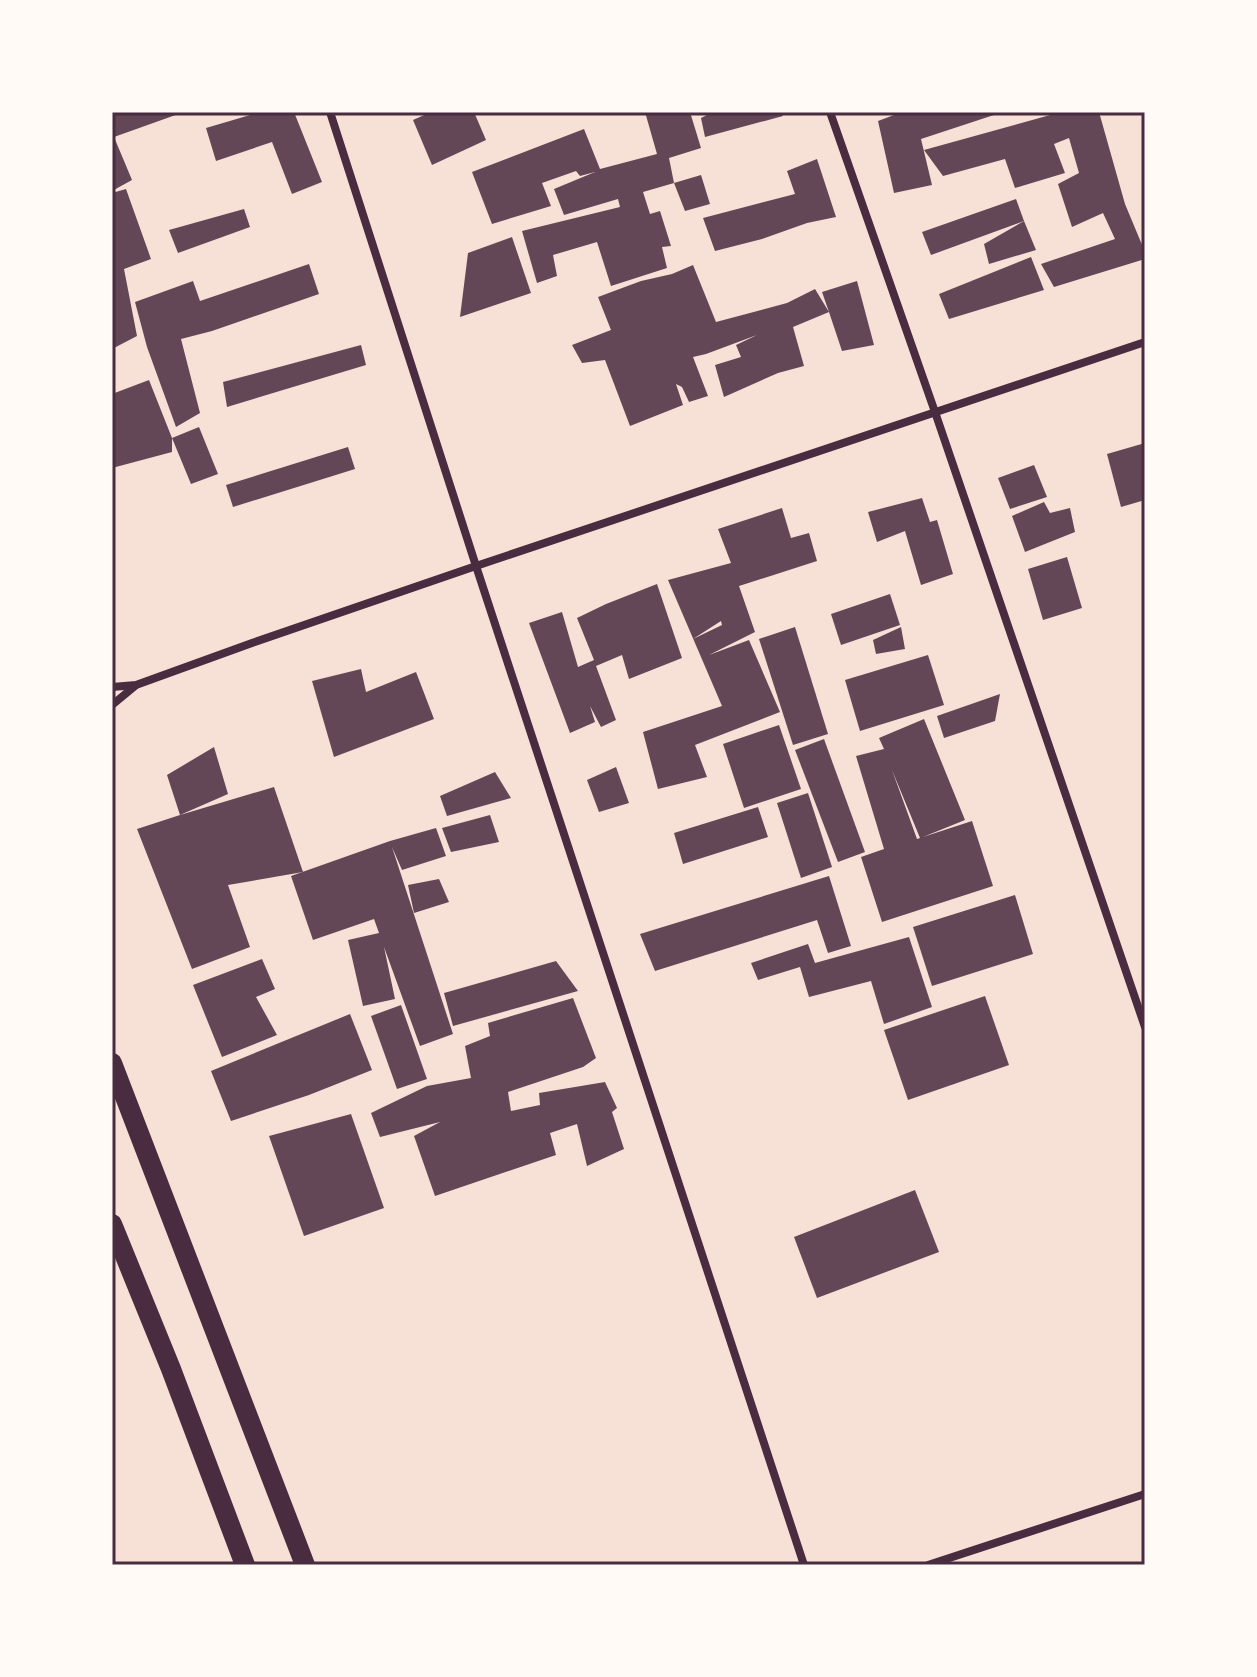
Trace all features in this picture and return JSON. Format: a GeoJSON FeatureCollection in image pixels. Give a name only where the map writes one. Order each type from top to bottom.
{"type":"FeatureCollection","features":[{"type":"Feature","properties":{"kind":"main road"},"geometry":{"type":"LineString","coordinates":[[112,1063],[305,1565]]}},
{"type":"Feature","properties":{"kind":"main road"},"geometry":{"type":"LineString","coordinates":[[112,1224],[245,1565]]}},
{"type":"Feature","properties":{"kind":"street"},"geometry":{"type":"LineString","coordinates":[[330,112],[804,1565]]}},
{"type":"Feature","properties":{"kind":"street"},"geometry":{"type":"LineString","coordinates":[[830,112],[1145,1027]]}},
{"type":"Feature","properties":{"kind":"street"},"geometry":{"type":"LineString","coordinates":[[112,687],[136,685],[476,566],[1145,342]]}},
{"type":"Feature","properties":{"kind":"street"},"geometry":{"type":"LineString","coordinates":[[112,705],[136,685]]}},
{"type":"Feature","properties":{"kind":"street"},"geometry":{"type":"LineString","coordinates":[[928,1565],[1145,1494]]}},
{"type":"Feature","properties":{"kind":"building"},"geometry":{"type":"Polygon","coordinates":[[[112,112],[184,112],[114,137],[132,180],[112,191],[112,112]]]}},
{"type":"Feature","properties":{"kind":"building"},"geometry":{"type":"Polygon","coordinates":[[[260,112],[294,112],[322,182],[292,194],[272,142],[216,161],[206,128],[260,112]]]}},
{"type":"Feature","properties":{"kind":"building"},"geometry":{"type":"Polygon","coordinates":[[[431,112],[474,112],[486,140],[432,165],[413,120],[431,112]]]}},
{"type":"Feature","properties":{"kind":"building"},"geometry":{"type":"Polygon","coordinates":[[[645,112],[690,112],[701,148],[669,158],[674,183],[643,192],[650,214],[660,211],[671,246],[662,247],[667,268],[611,286],[597,242],[553,255],[557,276],[537,283],[522,231],[620,207],[618,199],[564,215],[554,189],[595,172],[580,176],[576,171],[542,183],[551,206],[492,224],[472,172],[584,129],[600,169],[657,154],[645,112]]]}},
{"type":"Feature","properties":{"kind":"building"},"geometry":{"type":"Polygon","coordinates":[[[707,112],[781,112],[783,116],[705,137],[701,118],[709,114],[707,112]]]}},
{"type":"Feature","properties":{"kind":"building"},"geometry":{"type":"Polygon","coordinates":[[[902,112],[1000,113],[921,139],[932,185],[894,193],[878,121],[902,112]]]}},
{"type":"Feature","properties":{"kind":"building"},"geometry":{"type":"Polygon","coordinates":[[[1061,112],[1099,112],[1125,204],[1145,259],[1054,287],[1041,264],[1115,239],[1103,213],[1072,227],[1058,184],[1079,173],[1069,138],[1054,144],[1065,173],[1015,188],[1005,159],[943,176],[924,150],[1061,112]]]}},
{"type":"Feature","properties":{"kind":"building"},"geometry":{"type":"Polygon","coordinates":[[[817,159],[836,217],[715,251],[703,218],[795,194],[787,171],[817,159]]]}},
{"type":"Feature","properties":{"kind":"building"},"geometry":{"type":"Polygon","coordinates":[[[701,175],[710,204],[685,211],[674,183],[701,175]]]}},
{"type":"Feature","properties":{"kind":"building"},"geometry":{"type":"Polygon","coordinates":[[[126,189],[151,259],[124,269],[137,336],[114,348],[112,193],[126,189]]]}},
{"type":"Feature","properties":{"kind":"building"},"geometry":{"type":"Polygon","coordinates":[[[1016,199],[1024,221],[931,255],[922,232],[1016,199]]]}},
{"type":"Feature","properties":{"kind":"building"},"geometry":{"type":"Polygon","coordinates":[[[244,209],[250,227],[178,253],[169,230],[244,209]]]}},
{"type":"Feature","properties":{"kind":"building"},"geometry":{"type":"Polygon","coordinates":[[[1024,221],[1036,250],[989,264],[984,244],[1024,221]]]}},
{"type":"Feature","properties":{"kind":"building"},"geometry":{"type":"Polygon","coordinates":[[[512,237],[531,293],[460,317],[468,253],[512,237]]]}},
{"type":"Feature","properties":{"kind":"building"},"geometry":{"type":"Polygon","coordinates":[[[1031,257],[1044,290],[949,319],[939,294],[1031,257]]]}},
{"type":"Feature","properties":{"kind":"building"},"geometry":{"type":"Polygon","coordinates":[[[309,264],[319,294],[181,339],[200,413],[176,427],[147,347],[135,302],[193,281],[200,301],[309,264]]]}},
{"type":"Feature","properties":{"kind":"building"},"geometry":{"type":"Polygon","coordinates":[[[693,265],[716,322],[787,303],[815,289],[829,312],[793,327],[804,366],[778,373],[724,397],[715,365],[741,357],[736,345],[757,335],[693,357],[708,396],[689,402],[682,387],[676,384],[683,405],[630,426],[605,360],[582,363],[572,345],[611,330],[598,297],[693,265]]]}},
{"type":"Feature","properties":{"kind":"building"},"geometry":{"type":"Polygon","coordinates":[[[857,281],[874,345],[842,351],[822,292],[857,281]]]}},
{"type":"Feature","properties":{"kind":"building"},"geometry":{"type":"Polygon","coordinates":[[[361,345],[366,365],[227,407],[223,382],[361,345]]]}},
{"type":"Feature","properties":{"kind":"building"},"geometry":{"type":"Polygon","coordinates":[[[149,380],[172,438],[172,452],[112,468],[112,394],[149,380]]]}},
{"type":"Feature","properties":{"kind":"building"},"geometry":{"type":"Polygon","coordinates":[[[199,427],[218,474],[191,484],[172,438],[199,427]]]}},
{"type":"Feature","properties":{"kind":"building"},"geometry":{"type":"Polygon","coordinates":[[[1145,443],[1145,500],[1121,507],[1107,454],[1145,443]]]}},
{"type":"Feature","properties":{"kind":"building"},"geometry":{"type":"Polygon","coordinates":[[[348,447],[355,469],[233,507],[226,485],[348,447]]]}},
{"type":"Feature","properties":{"kind":"building"},"geometry":{"type":"Polygon","coordinates":[[[1034,465],[1047,497],[1010,509],[998,478],[1034,465]]]}},
{"type":"Feature","properties":{"kind":"building"},"geometry":{"type":"Polygon","coordinates":[[[922,498],[930,522],[937,520],[953,574],[921,585],[905,531],[877,542],[868,512],[922,498]]]}},
{"type":"Feature","properties":{"kind":"building"},"geometry":{"type":"Polygon","coordinates":[[[1044,502],[1050,513],[1070,508],[1075,532],[1025,552],[1012,516],[1044,502]]]}},
{"type":"Feature","properties":{"kind":"building"},"geometry":{"type":"Polygon","coordinates":[[[782,508],[791,538],[809,533],[817,561],[739,586],[755,632],[709,655],[749,640],[780,712],[695,745],[707,777],[658,789],[643,732],[722,706],[693,639],[668,580],[731,563],[718,529],[782,508]],[[721,621],[693,639],[722,625],[721,621]]]}},
{"type":"Feature","properties":{"kind":"building"},"geometry":{"type":"Polygon","coordinates":[[[1067,557],[1082,608],[1043,620],[1028,569],[1067,557]]]}},
{"type":"Feature","properties":{"kind":"building"},"geometry":{"type":"Polygon","coordinates":[[[657,584],[682,658],[629,679],[622,655],[596,666],[616,720],[601,727],[590,706],[595,722],[570,733],[529,623],[562,612],[578,667],[594,660],[577,618],[657,584]]]}},
{"type":"Feature","properties":{"kind":"building"},"geometry":{"type":"Polygon","coordinates":[[[890,594],[900,625],[841,645],[831,614],[890,594]]]}},
{"type":"Feature","properties":{"kind":"building"},"geometry":{"type":"Polygon","coordinates":[[[795,627],[828,734],[793,745],[759,639],[795,627]]]}},
{"type":"Feature","properties":{"kind":"building"},"geometry":{"type":"Polygon","coordinates":[[[901,627],[905,649],[876,654],[873,640],[901,627]]]}},
{"type":"Feature","properties":{"kind":"building"},"geometry":{"type":"Polygon","coordinates":[[[928,655],[944,705],[860,731],[845,680],[928,655]]]}},
{"type":"Feature","properties":{"kind":"building"},"geometry":{"type":"Polygon","coordinates":[[[361,669],[366,692],[416,672],[434,719],[334,757],[312,681],[361,669]]]}},
{"type":"Feature","properties":{"kind":"building"},"geometry":{"type":"Polygon","coordinates":[[[1000,694],[995,721],[944,738],[937,716],[1000,694]]]}},
{"type":"Feature","properties":{"kind":"building"},"geometry":{"type":"Polygon","coordinates":[[[924,719],[965,820],[923,837],[972,821],[993,886],[882,922],[861,857],[884,849],[856,756],[884,749],[879,738],[924,719]],[[892,770],[917,839],[920,838],[892,770]]]}},
{"type":"Feature","properties":{"kind":"building"},"geometry":{"type":"Polygon","coordinates":[[[779,725],[801,789],[744,808],[723,744],[779,725]]]}},
{"type":"Feature","properties":{"kind":"building"},"geometry":{"type":"Polygon","coordinates":[[[824,739],[865,852],[838,862],[795,750],[824,739]]]}},
{"type":"Feature","properties":{"kind":"building"},"geometry":{"type":"Polygon","coordinates":[[[214,747],[228,794],[180,815],[167,775],[214,747]]]}},
{"type":"Feature","properties":{"kind":"building"},"geometry":{"type":"Polygon","coordinates":[[[616,767],[629,803],[599,812],[587,780],[616,767]]]}},
{"type":"Feature","properties":{"kind":"building"},"geometry":{"type":"Polygon","coordinates":[[[495,772],[511,798],[447,816],[440,796],[495,772]]]}},
{"type":"Feature","properties":{"kind":"building"},"geometry":{"type":"Polygon","coordinates":[[[274,787],[303,872],[228,885],[250,947],[192,969],[137,829],[274,787]]]}},
{"type":"Feature","properties":{"kind":"building"},"geometry":{"type":"Polygon","coordinates":[[[808,793],[832,867],[801,878],[777,803],[808,793]]]}},
{"type":"Feature","properties":{"kind":"building"},"geometry":{"type":"Polygon","coordinates":[[[758,807],[768,837],[683,864],[674,833],[758,807]]]}},
{"type":"Feature","properties":{"kind":"building"},"geometry":{"type":"Polygon","coordinates":[[[490,815],[499,842],[451,852],[442,828],[490,815]]]}},
{"type":"Feature","properties":{"kind":"building"},"geometry":{"type":"Polygon","coordinates":[[[436,828],[446,856],[402,870],[392,847],[453,1034],[420,1046],[384,947],[395,999],[363,1006],[348,940],[379,933],[374,919],[313,940],[291,876],[436,828]]]}},
{"type":"Feature","properties":{"kind":"building"},"geometry":{"type":"Polygon","coordinates":[[[829,876],[851,946],[828,953],[817,920],[655,971],[640,934],[829,876]]]}},
{"type":"Feature","properties":{"kind":"building"},"geometry":{"type":"Polygon","coordinates":[[[439,879],[449,902],[414,913],[408,885],[439,879]]]}},
{"type":"Feature","properties":{"kind":"building"},"geometry":{"type":"Polygon","coordinates":[[[1015,895],[1033,954],[932,986],[913,927],[1015,895]]]}},
{"type":"Feature","properties":{"kind":"building"},"geometry":{"type":"Polygon","coordinates":[[[909,937],[932,1007],[884,1024],[871,981],[809,997],[800,967],[758,980],[751,963],[808,944],[815,963],[909,937]]]}},
{"type":"Feature","properties":{"kind":"building"},"geometry":{"type":"Polygon","coordinates":[[[262,959],[275,989],[256,997],[277,1035],[222,1057],[193,985],[262,959]]]}},
{"type":"Feature","properties":{"kind":"building"},"geometry":{"type":"Polygon","coordinates":[[[556,961],[578,991],[453,1026],[444,993],[556,961]]]}},
{"type":"Feature","properties":{"kind":"building"},"geometry":{"type":"Polygon","coordinates":[[[985,996],[1009,1065],[908,1100],[884,1030],[985,996]]]}},
{"type":"Feature","properties":{"kind":"building"},"geometry":{"type":"Polygon","coordinates":[[[573,998],[596,1058],[583,1067],[508,1092],[511,1111],[540,1105],[539,1093],[605,1082],[617,1108],[612,1112],[624,1149],[587,1166],[577,1124],[550,1133],[556,1155],[435,1196],[414,1136],[440,1122],[380,1137],[371,1113],[427,1086],[471,1078],[465,1046],[490,1036],[488,1023],[573,998]]]}},
{"type":"Feature","properties":{"kind":"building"},"geometry":{"type":"Polygon","coordinates":[[[401,1005],[427,1079],[397,1089],[371,1016],[401,1005]]]}},
{"type":"Feature","properties":{"kind":"building"},"geometry":{"type":"Polygon","coordinates":[[[350,1014],[372,1070],[231,1121],[211,1071],[350,1014]]]}},
{"type":"Feature","properties":{"kind":"building"},"geometry":{"type":"Polygon","coordinates":[[[351,1114],[384,1208],[304,1236],[269,1136],[351,1114]]]}},
{"type":"Feature","properties":{"kind":"building"},"geometry":{"type":"Polygon","coordinates":[[[915,1190],[939,1252],[817,1298],[794,1237],[915,1190]]]}}]}
